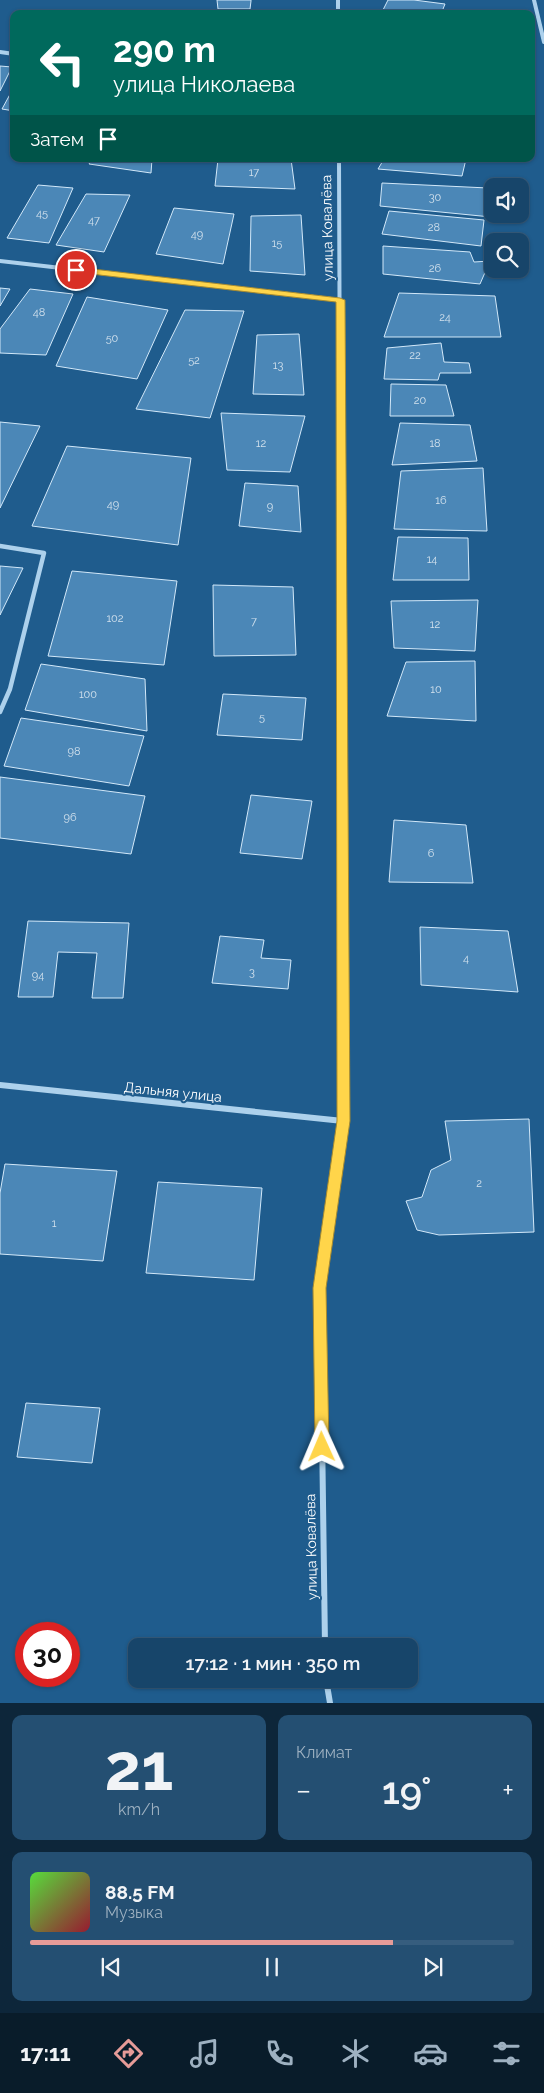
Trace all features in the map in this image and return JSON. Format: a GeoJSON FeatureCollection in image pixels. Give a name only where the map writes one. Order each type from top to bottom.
{"type":"FeatureCollection","features":[{"type":"Feature","properties":{"kind":"street"},"geometry":{"type":"LineString","coordinates":[[534,0],[543,31],[544,42]]}},
{"type":"Feature","properties":{"kind":"street","name":"улица Ковалёва"},"geometry":{"type":"LineString","coordinates":[[325,1638],[320,1288],[343,1121],[339,162]]}},
{"type":"Feature","properties":{"kind":"street"},"geometry":{"type":"LineString","coordinates":[[0,261],[340,300]]}},
{"type":"Feature","properties":{"kind":"street"},"geometry":{"type":"LineString","coordinates":[[0,546],[44,553],[10,689],[0,712]]}},
{"type":"Feature","properties":{"kind":"street","name":"Дальняя улица"},"geometry":{"type":"LineString","coordinates":[[0,1085],[343,1121]]}},
{"type":"Feature","properties":{"kind":"street"},"geometry":{"type":"LineString","coordinates":[[328,1688],[330,1703]]}},
{"type":"Feature","properties":{"kind":"building"},"geometry":{"type":"Polygon","coordinates":[[[217,0],[251,0],[250,9],[218,9],[217,0]]]}},
{"type":"Feature","properties":{"kind":"building"},"geometry":{"type":"Polygon","coordinates":[[[388,0],[414,0],[445,4],[443,10],[383,10],[388,0]]]}},
{"type":"Feature","properties":{"kind":"building"},"geometry":{"type":"Polygon","coordinates":[[[0,66],[10,67],[10,71],[0,91],[0,66]]]}},
{"type":"Feature","properties":{"kind":"building"},"geometry":{"type":"Polygon","coordinates":[[[10,94],[10,110],[2,109],[10,94]]]}},
{"type":"Feature","properties":{"kind":"building"},"geometry":{"type":"Polygon","coordinates":[[[90,162],[152,162],[151,173],[89,164],[90,162]]]}},
{"type":"Feature","properties":{"kind":"building"},"geometry":{"type":"Polygon","coordinates":[[[218,162],[291,162],[295,189],[215,186],[218,162]]]}},
{"type":"Feature","properties":{"kind":"building"},"geometry":{"type":"Polygon","coordinates":[[[382,162],[465,162],[462,176],[378,169],[382,162]]]}},
{"type":"Feature","properties":{"kind":"building"},"geometry":{"type":"Polygon","coordinates":[[[382,183],[484,188],[484,216],[380,206],[382,183]]]}},
{"type":"Feature","properties":{"kind":"building"},"geometry":{"type":"Polygon","coordinates":[[[38,185],[73,188],[49,243],[7,238],[38,185]]]}},
{"type":"Feature","properties":{"kind":"building"},"geometry":{"type":"Polygon","coordinates":[[[86,194],[130,195],[104,252],[56,245],[86,194]]]}},
{"type":"Feature","properties":{"kind":"building"},"geometry":{"type":"Polygon","coordinates":[[[174,208],[234,214],[223,264],[156,254],[174,208]]]}},
{"type":"Feature","properties":{"kind":"building"},"geometry":{"type":"Polygon","coordinates":[[[389,211],[484,220],[481,246],[382,234],[389,211]]]}},
{"type":"Feature","properties":{"kind":"building"},"geometry":{"type":"Polygon","coordinates":[[[301,215],[305,275],[250,271],[251,216],[301,215]]]}},
{"type":"Feature","properties":{"kind":"building"},"geometry":{"type":"Polygon","coordinates":[[[383,246],[470,252],[474,262],[484,261],[484,275],[480,284],[383,274],[383,246]]]}},
{"type":"Feature","properties":{"kind":"building"},"geometry":{"type":"Polygon","coordinates":[[[0,288],[10,289],[0,306],[0,288]]]}},
{"type":"Feature","properties":{"kind":"building"},"geometry":{"type":"Polygon","coordinates":[[[30,289],[73,294],[46,355],[0,353],[0,329],[30,289]]]}},
{"type":"Feature","properties":{"kind":"building"},"geometry":{"type":"Polygon","coordinates":[[[399,293],[495,296],[501,337],[384,337],[399,293]]]}},
{"type":"Feature","properties":{"kind":"building"},"geometry":{"type":"Polygon","coordinates":[[[87,297],[168,310],[137,379],[56,366],[87,297]]]}},
{"type":"Feature","properties":{"kind":"building"},"geometry":{"type":"Polygon","coordinates":[[[185,310],[244,311],[210,418],[136,409],[185,310]]]}},
{"type":"Feature","properties":{"kind":"building"},"geometry":{"type":"Polygon","coordinates":[[[299,334],[304,395],[253,394],[257,335],[299,334]]]}},
{"type":"Feature","properties":{"kind":"building"},"geometry":{"type":"Polygon","coordinates":[[[441,343],[444,362],[469,363],[471,373],[440,373],[438,380],[384,379],[387,348],[441,343]]]}},
{"type":"Feature","properties":{"kind":"building"},"geometry":{"type":"Polygon","coordinates":[[[391,384],[446,385],[454,416],[390,416],[391,384]]]}},
{"type":"Feature","properties":{"kind":"building"},"geometry":{"type":"Polygon","coordinates":[[[221,413],[305,416],[290,472],[227,470],[221,413]]]}},
{"type":"Feature","properties":{"kind":"building"},"geometry":{"type":"Polygon","coordinates":[[[0,422],[40,426],[0,508],[0,422]]]}},
{"type":"Feature","properties":{"kind":"building"},"geometry":{"type":"Polygon","coordinates":[[[400,423],[470,425],[477,461],[392,465],[400,423]]]}},
{"type":"Feature","properties":{"kind":"building"},"geometry":{"type":"Polygon","coordinates":[[[67,446],[191,458],[178,545],[32,526],[67,446]]]}},
{"type":"Feature","properties":{"kind":"building"},"geometry":{"type":"Polygon","coordinates":[[[483,468],[487,531],[394,529],[401,471],[483,468]]]}},
{"type":"Feature","properties":{"kind":"building"},"geometry":{"type":"Polygon","coordinates":[[[245,483],[298,486],[301,532],[239,526],[245,483]]]}},
{"type":"Feature","properties":{"kind":"building"},"geometry":{"type":"Polygon","coordinates":[[[398,537],[468,538],[469,580],[393,580],[398,537]]]}},
{"type":"Feature","properties":{"kind":"building"},"geometry":{"type":"Polygon","coordinates":[[[0,566],[23,568],[0,615],[0,566]]]}},
{"type":"Feature","properties":{"kind":"building"},"geometry":{"type":"Polygon","coordinates":[[[72,571],[177,581],[164,665],[48,656],[72,571]]]}},
{"type":"Feature","properties":{"kind":"building"},"geometry":{"type":"Polygon","coordinates":[[[213,585],[293,587],[296,655],[214,656],[213,585]]]}},
{"type":"Feature","properties":{"kind":"building"},"geometry":{"type":"Polygon","coordinates":[[[478,600],[475,651],[394,648],[391,601],[478,600]]]}},
{"type":"Feature","properties":{"kind":"building"},"geometry":{"type":"Polygon","coordinates":[[[475,661],[476,721],[387,716],[406,662],[475,661]]]}},
{"type":"Feature","properties":{"kind":"building"},"geometry":{"type":"Polygon","coordinates":[[[41,664],[145,679],[147,731],[25,710],[41,664]]]}},
{"type":"Feature","properties":{"kind":"building"},"geometry":{"type":"Polygon","coordinates":[[[223,694],[306,698],[302,740],[217,735],[223,694]]]}},
{"type":"Feature","properties":{"kind":"building"},"geometry":{"type":"Polygon","coordinates":[[[21,718],[144,736],[129,786],[4,766],[21,718]]]}},
{"type":"Feature","properties":{"kind":"building"},"geometry":{"type":"Polygon","coordinates":[[[0,777],[145,796],[131,854],[0,838],[0,777]]]}},
{"type":"Feature","properties":{"kind":"building"},"geometry":{"type":"Polygon","coordinates":[[[251,795],[312,801],[302,859],[240,853],[251,795]]]}},
{"type":"Feature","properties":{"kind":"building"},"geometry":{"type":"Polygon","coordinates":[[[394,820],[466,825],[473,883],[389,882],[394,820]]]}},
{"type":"Feature","properties":{"kind":"building"},"geometry":{"type":"Polygon","coordinates":[[[28,921],[129,923],[123,998],[92,998],[97,953],[58,952],[53,997],[18,997],[28,921]]]}},
{"type":"Feature","properties":{"kind":"building"},"geometry":{"type":"Polygon","coordinates":[[[420,927],[508,931],[518,992],[421,985],[420,927]]]}},
{"type":"Feature","properties":{"kind":"building"},"geometry":{"type":"Polygon","coordinates":[[[220,936],[264,940],[261,958],[291,960],[288,989],[212,983],[220,936]]]}},
{"type":"Feature","properties":{"kind":"building"},"geometry":{"type":"Polygon","coordinates":[[[529,1119],[534,1232],[439,1235],[417,1230],[406,1201],[422,1197],[431,1170],[451,1160],[445,1121],[529,1119]]]}},
{"type":"Feature","properties":{"kind":"building"},"geometry":{"type":"Polygon","coordinates":[[[5,1164],[117,1171],[103,1261],[0,1254],[0,1193],[5,1164]]]}},
{"type":"Feature","properties":{"kind":"building"},"geometry":{"type":"Polygon","coordinates":[[[158,1182],[262,1188],[254,1280],[146,1273],[158,1182]]]}},
{"type":"Feature","properties":{"kind":"building"},"geometry":{"type":"Polygon","coordinates":[[[26,1403],[100,1408],[92,1463],[17,1457],[26,1403]]]}},
{"type":"Feature","properties":{"kind":"route"},"geometry":{"type":"LineString","coordinates":[[76,270],[340,300],[343,1121],[320,1288],[322,1447]]}}]}
